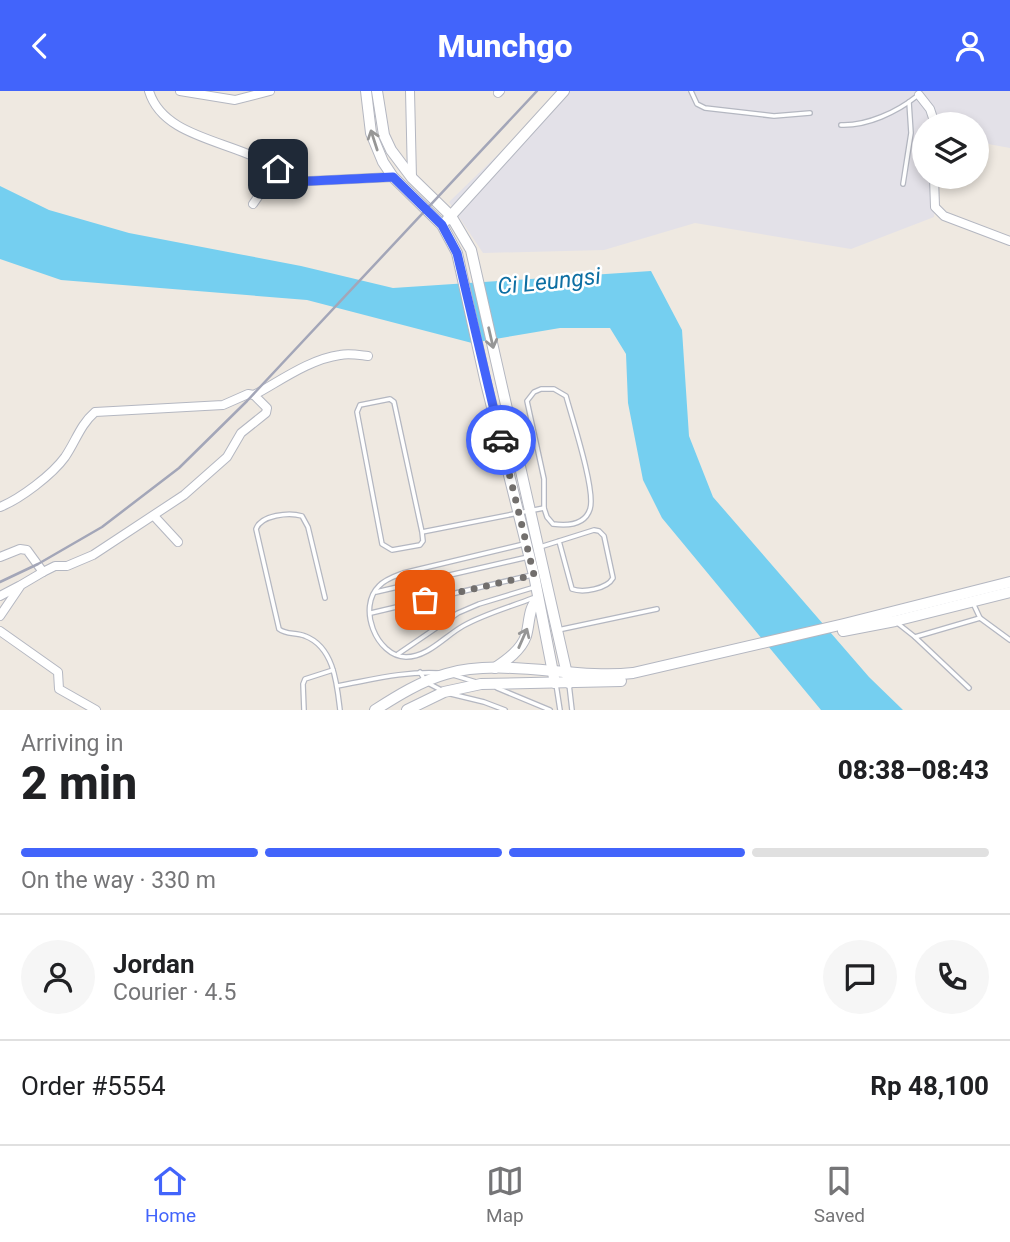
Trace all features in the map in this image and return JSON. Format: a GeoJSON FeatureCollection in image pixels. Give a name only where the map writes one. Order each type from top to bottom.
{"type":"FeatureCollection","features":[{"type":"Feature","properties":{"kind":"street"},"geometry":{"type":"LineString","coordinates":[[149,91],[157,107],[178,125],[268,164],[284,173],[290,182]]}},
{"type":"Feature","properties":{"kind":"street"},"geometry":{"type":"LineString","coordinates":[[180,91],[234,100],[270,91]]}},
{"type":"Feature","properties":{"kind":"street"},"geometry":{"type":"LineString","coordinates":[[366,91],[373,141],[383,162],[393,177],[442,225],[457,253],[485,379],[530,557],[555,683]]}},
{"type":"Feature","properties":{"kind":"street"},"geometry":{"type":"LineString","coordinates":[[377,91],[384,135],[391,150],[412,178],[451,216],[471,250],[569,683]]}},
{"type":"Feature","properties":{"kind":"street"},"geometry":{"type":"LineString","coordinates":[[410,91],[412,178]]}},
{"type":"Feature","properties":{"kind":"street"},"geometry":{"type":"LineString","coordinates":[[442,225],[564,91]]}},
{"type":"Feature","properties":{"kind":"street"},"geometry":{"type":"LineString","coordinates":[[920,92],[931,112]]}},
{"type":"Feature","properties":{"kind":"street"},"geometry":{"type":"LineString","coordinates":[[253,204],[262,191],[290,182],[393,177]]}},
{"type":"Feature","properties":{"kind":"street"},"geometry":{"type":"LineString","coordinates":[[934,189],[935,207],[944,216],[1010,241]]}},
{"type":"Feature","properties":{"kind":"street"},"geometry":{"type":"LineString","coordinates":[[254,395],[331,356],[368,356]]}},
{"type":"Feature","properties":{"kind":"street"},"geometry":{"type":"LineString","coordinates":[[0,507],[32,488],[60,463],[85,420],[95,412],[223,405],[248,394],[254,395],[267,408],[266,413],[241,433],[227,457],[184,495],[93,555],[67,566],[55,566],[0,596]]}},
{"type":"Feature","properties":{"kind":"street"},"geometry":{"type":"LineString","coordinates":[[154,516],[178,542]]}},
{"type":"Feature","properties":{"kind":"street"},"geometry":{"type":"LineString","coordinates":[[0,557],[20,549],[27,550],[43,572]]}},
{"type":"Feature","properties":{"kind":"street"},"geometry":{"type":"LineString","coordinates":[[845,627],[895,621],[1010,582]]}},
{"type":"Feature","properties":{"kind":"street"},"geometry":{"type":"LineString","coordinates":[[0,616],[21,585]]}},
{"type":"Feature","properties":{"kind":"street"},"geometry":{"type":"LineString","coordinates":[[374,710],[426,682],[469,669],[566,671],[602,675],[633,673],[750,649],[970,597],[1010,592]]}},
{"type":"Feature","properties":{"kind":"street"},"geometry":{"type":"LineString","coordinates":[[494,669],[522,645],[531,608],[538,594]]}},
{"type":"Feature","properties":{"kind":"street"},"geometry":{"type":"LineString","coordinates":[[0,631],[58,672],[59,689],[96,710]]}},
{"type":"Feature","properties":{"kind":"street"},"geometry":{"type":"LineString","coordinates":[[407,710],[444,692],[481,684],[615,682],[650,676],[750,649]]}},
{"type":"Feature","properties":{"kind":"lane"},"geometry":{"type":"LineString","coordinates":[[691,91],[696,104],[705,108],[774,116],[810,113]]}},
{"type":"Feature","properties":{"kind":"lane"},"geometry":{"type":"LineString","coordinates":[[841,125],[873,119],[909,102],[920,92]]}},
{"type":"Feature","properties":{"kind":"lane"},"geometry":{"type":"LineString","coordinates":[[903,184],[911,133],[909,102]]}},
{"type":"Feature","properties":{"kind":"lane"},"geometry":{"type":"LineString","coordinates":[[554,389],[566,395],[592,501],[585,518],[575,524],[553,523],[544,508],[544,479],[527,401],[534,392],[554,389]]}},
{"type":"Feature","properties":{"kind":"lane"},"geometry":{"type":"LineString","coordinates":[[390,399],[394,402],[422,532],[423,541],[419,545],[393,550],[382,544],[356,412],[360,405],[390,399]]}},
{"type":"Feature","properties":{"kind":"lane"},"geometry":{"type":"LineString","coordinates":[[422,532],[544,508]]}},
{"type":"Feature","properties":{"kind":"lane"},"geometry":{"type":"LineString","coordinates":[[325,598],[308,527],[302,516],[294,514],[264,519],[258,523],[256,529],[279,629],[285,633],[307,636],[326,653],[337,686],[340,710]]}},
{"type":"Feature","properties":{"kind":"lane"},"geometry":{"type":"LineString","coordinates":[[538,594],[462,627],[420,654],[406,657],[397,655],[382,645],[374,631],[370,613],[374,593],[379,586],[403,573],[527,544],[559,541],[594,530],[599,531],[605,540],[613,578],[611,582],[579,591],[572,589],[559,541]]}},
{"type":"Feature","properties":{"kind":"lane"},"geometry":{"type":"LineString","coordinates":[[374,593],[530,557]]}},
{"type":"Feature","properties":{"kind":"lane"},"geometry":{"type":"LineString","coordinates":[[370,613],[534,575]]}},
{"type":"Feature","properties":{"kind":"lane"},"geometry":{"type":"LineString","coordinates":[[397,655],[458,613],[479,604],[538,594]]}},
{"type":"Feature","properties":{"kind":"lane"},"geometry":{"type":"LineString","coordinates":[[970,597],[980,618],[1010,640]]}},
{"type":"Feature","properties":{"kind":"lane"},"geometry":{"type":"LineString","coordinates":[[556,630],[657,609]]}},
{"type":"Feature","properties":{"kind":"lane"},"geometry":{"type":"LineString","coordinates":[[915,637],[980,618]]}},
{"type":"Feature","properties":{"kind":"lane"},"geometry":{"type":"LineString","coordinates":[[895,621],[969,688]]}},
{"type":"Feature","properties":{"kind":"lane"},"geometry":{"type":"LineString","coordinates":[[304,710],[305,679],[333,670]]}},
{"type":"Feature","properties":{"kind":"lane"},"geometry":{"type":"LineString","coordinates":[[337,686],[420,672],[447,674],[508,691],[550,710]]}},
{"type":"Feature","properties":{"kind":"lane"},"geometry":{"type":"LineString","coordinates":[[420,672],[426,682],[444,692],[505,710]]}},
{"type":"Feature","properties":{"kind":"lane"},"geometry":{"type":"LineString","coordinates":[[555,683],[560,710]]}},
{"type":"Feature","properties":{"kind":"lane"},"geometry":{"type":"LineString","coordinates":[[569,683],[572,710]]}},
{"type":"Feature","properties":{"kind":"shaded area"},"geometry":{"type":"Polygon","coordinates":[[[564,91],[1010,91],[1010,148],[989,144],[989,112],[912,112],[912,189],[936,189],[934,217],[851,249],[695,223],[604,250],[483,253],[449,202],[564,91]]]}},
{"type":"Feature","properties":{"kind":"water","name":"Ci Leungsi"},"geometry":{"type":"Polygon","coordinates":[[[0,186],[49,210],[129,233],[301,266],[393,288],[651,271],[682,330],[689,436],[713,497],[869,677],[903,710],[821,710],[662,518],[643,480],[628,403],[626,354],[610,328],[560,328],[472,343],[307,300],[61,280],[0,259],[0,186]]]}},
{"type":"Feature","properties":{"kind":"railway"},"geometry":{"type":"LineString","coordinates":[[0,582],[38,564],[102,527],[179,468],[247,401],[537,91]]}},
{"type":"Feature","properties":{"kind":"way so far"},"geometry":{"type":"LineString","coordinates":[[425,600],[534,575],[501,440]]}},
{"type":"Feature","properties":{"kind":"route"},"geometry":{"type":"LineString","coordinates":[[278,169],[290,182],[393,177],[442,225],[457,253],[501,440]]}}]}
